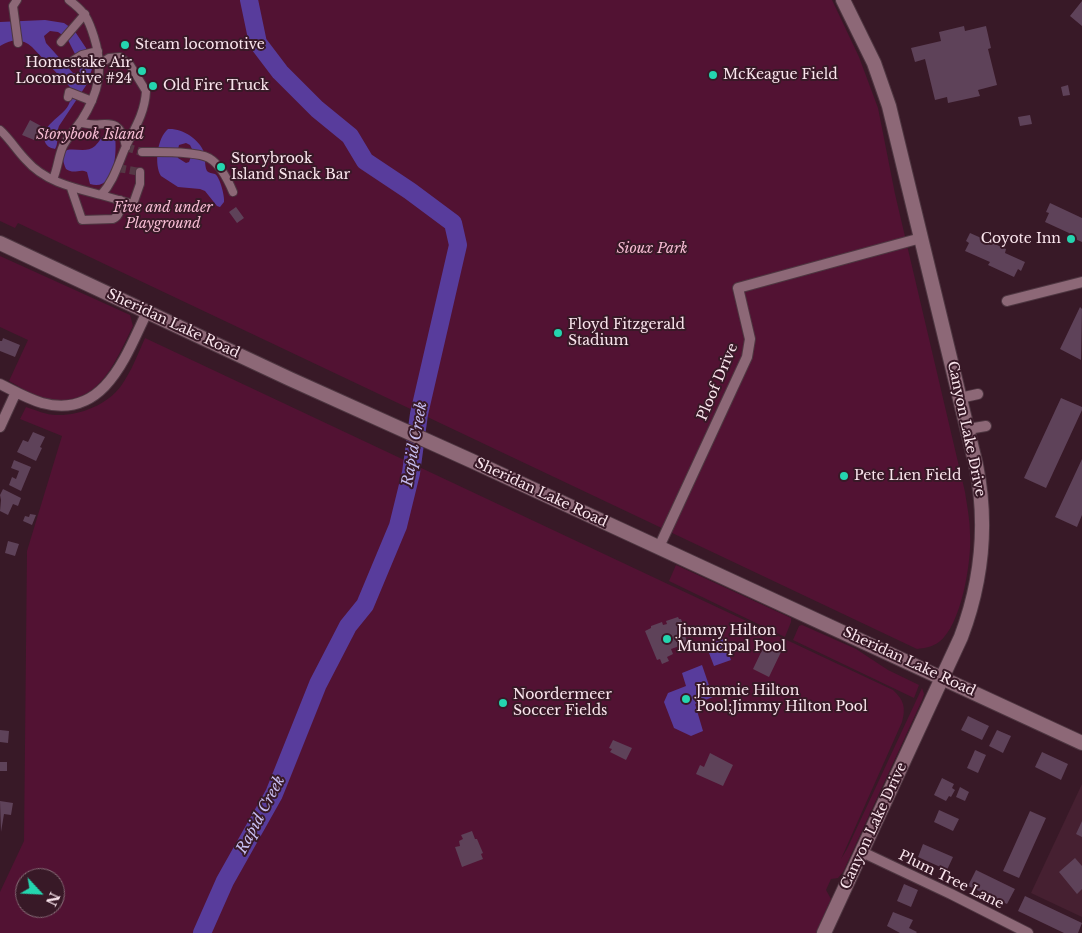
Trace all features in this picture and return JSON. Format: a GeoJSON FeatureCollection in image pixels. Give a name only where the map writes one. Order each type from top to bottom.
{"type":"FeatureCollection","features":[{"type":"Feature","properties":{"kind":"street"},"geometry":{"type":"LineString","coordinates":[[17,0],[13,6],[18,43]]}},
{"type":"Feature","properties":{"kind":"street"},"geometry":{"type":"LineString","coordinates":[[53,179],[64,145],[92,100],[99,80],[100,64],[92,30],[85,14],[69,0]]}},
{"type":"Feature","properties":{"kind":"street","name":"Canyon Lake Drive"},"geometry":{"type":"LineString","coordinates":[[824,933],[961,637],[971,608],[981,557],[983,534],[982,499],[968,429],[884,92],[865,42],[844,0]]}},
{"type":"Feature","properties":{"kind":"street"},"geometry":{"type":"LineString","coordinates":[[61,42],[85,14]]}},
{"type":"Feature","properties":{"kind":"street"},"geometry":{"type":"LineString","coordinates":[[74,60],[82,55],[98,51]]}},
{"type":"Feature","properties":{"kind":"street"},"geometry":{"type":"LineString","coordinates":[[100,64],[109,58],[120,56],[130,65],[146,91],[144,108],[139,122],[117,170],[101,195]]}},
{"type":"Feature","properties":{"kind":"street"},"geometry":{"type":"LineString","coordinates":[[68,97],[69,92],[92,100]]}},
{"type":"Feature","properties":{"kind":"street"},"geometry":{"type":"LineString","coordinates":[[80,122],[87,124],[106,123],[115,126],[124,136],[126,147]]}},
{"type":"Feature","properties":{"kind":"street"},"geometry":{"type":"LineString","coordinates":[[0,130],[32,167],[71,188],[133,204],[140,184],[140,172]]}},
{"type":"Feature","properties":{"kind":"street"},"geometry":{"type":"LineString","coordinates":[[142,152],[206,156],[216,163],[233,192]]}},
{"type":"Feature","properties":{"kind":"street"},"geometry":{"type":"LineString","coordinates":[[71,188],[82,220],[113,219],[117,217],[120,211],[120,200]]}},
{"type":"Feature","properties":{"kind":"street","name":"Ploof Drive"},"geometry":{"type":"LineString","coordinates":[[658,547],[748,357],[750,339],[738,288],[921,238]]}},
{"type":"Feature","properties":{"kind":"street","name":"Sheridan Lake Road"},"geometry":{"type":"LineString","coordinates":[[0,243],[1082,743]]}},
{"type":"Feature","properties":{"kind":"street"},"geometry":{"type":"LineString","coordinates":[[1006,301],[1082,282]]}},
{"type":"Feature","properties":{"kind":"street"},"geometry":{"type":"LineString","coordinates":[[0,384],[44,404],[61,406],[82,402],[101,391],[116,375],[147,312]]}},
{"type":"Feature","properties":{"kind":"street"},"geometry":{"type":"LineString","coordinates":[[0,427],[16,392]]}},
{"type":"Feature","properties":{"kind":"street"},"geometry":{"type":"LineString","coordinates":[[960,398],[978,394]]}},
{"type":"Feature","properties":{"kind":"street"},"geometry":{"type":"LineString","coordinates":[[968,429],[986,426]]}},
{"type":"Feature","properties":{"kind":"street","name":"Plum Tree Lane"},"geometry":{"type":"LineString","coordinates":[[862,852],[1028,933]]}},
{"type":"Feature","properties":{"kind":"shaded area"},"geometry":{"type":"Polygon","coordinates":[[[45,20],[64,23],[74,30],[86,48],[92,69],[87,84],[59,126],[55,149],[46,144],[45,131],[68,106],[71,96],[70,87],[28,44],[16,40],[0,46],[0,22],[45,20]],[[50,31],[44,36],[46,43],[73,73],[79,74],[79,62],[67,38],[58,32],[50,31]]]}},
{"type":"Feature","properties":{"kind":"shaded area"},"geometry":{"type":"Polygon","coordinates":[[[168,129],[179,130],[189,135],[202,147],[207,171],[217,176],[223,192],[224,202],[220,207],[217,206],[205,191],[178,187],[161,176],[157,159],[159,145],[164,133],[168,129]],[[186,143],[179,145],[177,154],[178,158],[186,163],[189,162],[193,151],[190,145],[186,143]]]}},
{"type":"Feature","properties":{"kind":"shaded area"},"geometry":{"type":"Polygon","coordinates":[[[109,132],[115,136],[115,161],[113,169],[105,182],[98,185],[90,184],[87,172],[66,169],[63,159],[67,150],[92,148],[109,132]]]}},
{"type":"Feature","properties":{"kind":"shaded area","name":"Jimmie Hilton Pool;Jimmy Hilton Pool"},"geometry":{"type":"Polygon","coordinates":[[[723,639],[731,660],[714,666],[709,653],[713,651],[710,644],[723,639]]]}},
{"type":"Feature","properties":{"kind":"shaded area","name":"Jimmie Hilton Pool;Jimmy Hilton Pool"},"geometry":{"type":"Polygon","coordinates":[[[702,665],[713,697],[695,704],[703,731],[691,736],[674,728],[664,702],[668,693],[686,686],[682,673],[702,665]]]}},
{"type":"Feature","properties":{"kind":"shaded area"},"geometry":{"type":"Polygon","coordinates":[[[1082,784],[1082,917],[1031,893],[1082,784]]]}},
{"type":"Feature","properties":{"kind":"green space","name":"Sioux Park"},"geometry":{"type":"Polygon","coordinates":[[[0,0],[832,0],[859,57],[878,108],[895,194],[965,492],[970,529],[967,576],[959,608],[947,634],[934,645],[917,649],[18,223],[15,228],[0,221],[0,0]]]}},
{"type":"Feature","properties":{"kind":"green space"},"geometry":{"type":"Polygon","coordinates":[[[0,256],[130,315],[133,326],[119,355],[101,381],[90,391],[78,398],[62,400],[44,398],[9,381],[28,340],[0,327],[0,256]]]}},
{"type":"Feature","properties":{"kind":"green space"},"geometry":{"type":"Polygon","coordinates":[[[145,338],[893,690],[900,697],[903,704],[902,722],[841,859],[922,688],[924,694],[922,700],[843,872],[838,878],[831,879],[826,890],[831,899],[816,933],[0,933],[0,892],[24,841],[27,551],[62,436],[20,419],[26,407],[56,415],[74,414],[92,408],[115,393],[131,369],[145,338]]]}},
{"type":"Feature","properties":{"kind":"green space"},"geometry":{"type":"Polygon","coordinates":[[[676,565],[791,618],[785,637],[669,581],[676,565]]]}},
{"type":"Feature","properties":{"kind":"green space"},"geometry":{"type":"Polygon","coordinates":[[[802,625],[856,649],[888,670],[919,685],[914,698],[793,640],[799,626],[802,625]]]}},
{"type":"Feature","properties":{"kind":"building"},"geometry":{"type":"Polygon","coordinates":[[[1082,1],[1082,26],[1070,16],[1082,1]]]}},
{"type":"Feature","properties":{"kind":"building"},"geometry":{"type":"Polygon","coordinates":[[[964,26],[965,31],[986,26],[991,48],[988,49],[997,85],[978,90],[980,96],[948,103],[947,97],[935,100],[925,59],[915,62],[911,48],[941,41],[939,32],[964,26]]]}},
{"type":"Feature","properties":{"kind":"building"},"geometry":{"type":"Polygon","coordinates":[[[1068,85],[1070,95],[1063,96],[1061,87],[1068,85]]]}},
{"type":"Feature","properties":{"kind":"building"},"geometry":{"type":"Polygon","coordinates":[[[1030,115],[1032,124],[1020,126],[1018,117],[1030,115]]]}},
{"type":"Feature","properties":{"kind":"building"},"geometry":{"type":"Polygon","coordinates":[[[30,120],[41,126],[34,140],[22,135],[30,120]]]}},
{"type":"Feature","properties":{"kind":"building"},"geometry":{"type":"Polygon","coordinates":[[[1050,203],[1082,218],[1082,242],[1068,236],[1069,233],[1045,222],[1049,213],[1046,212],[1050,203]]]}},
{"type":"Feature","properties":{"kind":"building"},"geometry":{"type":"Polygon","coordinates":[[[236,207],[244,218],[237,223],[229,212],[236,207]]]}},
{"type":"Feature","properties":{"kind":"building"},"geometry":{"type":"Polygon","coordinates":[[[970,233],[1006,249],[1005,253],[1025,262],[1021,271],[1018,269],[1014,277],[988,265],[990,262],[965,251],[969,243],[966,241],[970,233]]]}},
{"type":"Feature","properties":{"kind":"building"},"geometry":{"type":"Polygon","coordinates":[[[1080,307],[1082,309],[1081,360],[1060,349],[1080,307]]]}},
{"type":"Feature","properties":{"kind":"building"},"geometry":{"type":"Polygon","coordinates":[[[3,338],[20,345],[15,357],[0,351],[0,341],[3,338]]]}},
{"type":"Feature","properties":{"kind":"building"},"geometry":{"type":"Polygon","coordinates":[[[1061,398],[1082,407],[1082,410],[1046,488],[1024,478],[1061,398]]]}},
{"type":"Feature","properties":{"kind":"building"},"geometry":{"type":"Polygon","coordinates":[[[33,432],[45,437],[36,461],[17,452],[23,440],[28,442],[33,432]]]}},
{"type":"Feature","properties":{"kind":"building"},"geometry":{"type":"Polygon","coordinates":[[[1082,459],[1082,515],[1077,527],[1055,517],[1082,459]]]}},
{"type":"Feature","properties":{"kind":"building"},"geometry":{"type":"Polygon","coordinates":[[[14,460],[31,467],[21,491],[9,485],[12,477],[16,479],[19,471],[11,468],[14,460]]]}},
{"type":"Feature","properties":{"kind":"building"},"geometry":{"type":"Polygon","coordinates":[[[3,489],[21,498],[18,506],[13,504],[8,515],[0,511],[0,495],[3,489]]]}},
{"type":"Feature","properties":{"kind":"building"},"geometry":{"type":"Polygon","coordinates":[[[30,514],[36,515],[32,525],[23,521],[25,516],[29,517],[30,514]]]}},
{"type":"Feature","properties":{"kind":"building"},"geometry":{"type":"Polygon","coordinates":[[[8,541],[19,544],[15,556],[5,553],[8,541]]]}},
{"type":"Feature","properties":{"kind":"building","name":"Jimmy Hilton Municipal Pool"},"geometry":{"type":"Polygon","coordinates":[[[678,617],[681,619],[688,643],[671,649],[673,654],[667,657],[669,661],[662,664],[660,659],[657,660],[645,631],[651,628],[651,626],[662,622],[663,625],[667,624],[666,621],[678,617]]]}},
{"type":"Feature","properties":{"kind":"building"},"geometry":{"type":"Polygon","coordinates":[[[765,644],[781,652],[769,677],[753,669],[765,644]]]}},
{"type":"Feature","properties":{"kind":"building"},"geometry":{"type":"Polygon","coordinates":[[[968,716],[989,726],[982,740],[961,730],[968,716]]]}},
{"type":"Feature","properties":{"kind":"building"},"geometry":{"type":"Polygon","coordinates":[[[0,730],[9,731],[8,743],[0,742],[0,730]]]}},
{"type":"Feature","properties":{"kind":"building"},"geometry":{"type":"Polygon","coordinates":[[[997,730],[1011,736],[1003,753],[989,746],[997,730]]]}},
{"type":"Feature","properties":{"kind":"building"},"geometry":{"type":"Polygon","coordinates":[[[613,740],[632,748],[626,760],[610,752],[612,749],[609,748],[613,740]]]}},
{"type":"Feature","properties":{"kind":"building"},"geometry":{"type":"Polygon","coordinates":[[[975,750],[986,755],[978,773],[967,768],[975,750]]]}},
{"type":"Feature","properties":{"kind":"building"},"geometry":{"type":"Polygon","coordinates":[[[1042,752],[1068,764],[1061,780],[1035,767],[1042,752]]]}},
{"type":"Feature","properties":{"kind":"building"},"geometry":{"type":"Polygon","coordinates":[[[710,753],[733,765],[723,786],[696,774],[700,765],[704,767],[710,753]]]}},
{"type":"Feature","properties":{"kind":"building"},"geometry":{"type":"Polygon","coordinates":[[[0,762],[7,762],[7,771],[0,771],[0,762]]]}},
{"type":"Feature","properties":{"kind":"building"},"geometry":{"type":"Polygon","coordinates":[[[942,778],[954,784],[952,788],[955,790],[946,801],[934,795],[942,778]]]}},
{"type":"Feature","properties":{"kind":"building"},"geometry":{"type":"Polygon","coordinates":[[[960,787],[969,792],[965,801],[956,797],[960,787]]]}},
{"type":"Feature","properties":{"kind":"building"},"geometry":{"type":"Polygon","coordinates":[[[0,801],[13,803],[11,815],[4,814],[1,832],[0,801]]]}},
{"type":"Feature","properties":{"kind":"building"},"geometry":{"type":"Polygon","coordinates":[[[939,810],[959,819],[953,831],[934,822],[939,810]]]}},
{"type":"Feature","properties":{"kind":"building"},"geometry":{"type":"Polygon","coordinates":[[[1030,811],[1046,818],[1019,878],[1003,871],[1030,811]]]}},
{"type":"Feature","properties":{"kind":"building"},"geometry":{"type":"Polygon","coordinates":[[[1082,821],[1082,837],[1076,834],[1082,821]]]}},
{"type":"Feature","properties":{"kind":"building"},"geometry":{"type":"Polygon","coordinates":[[[472,831],[483,853],[481,854],[483,859],[462,867],[455,847],[460,846],[459,841],[463,839],[461,835],[472,831]]]}},
{"type":"Feature","properties":{"kind":"building"},"geometry":{"type":"Polygon","coordinates":[[[923,844],[953,857],[947,870],[918,857],[923,844]]]}},
{"type":"Feature","properties":{"kind":"building"},"geometry":{"type":"Polygon","coordinates":[[[1075,858],[1082,866],[1082,889],[1077,894],[1059,872],[1075,858]]]}},
{"type":"Feature","properties":{"kind":"building"},"geometry":{"type":"Polygon","coordinates":[[[976,870],[1015,889],[1007,904],[968,886],[976,870]]]}},
{"type":"Feature","properties":{"kind":"building"},"geometry":{"type":"Polygon","coordinates":[[[904,884],[918,890],[911,907],[897,901],[904,884]]]}},
{"type":"Feature","properties":{"kind":"building"},"geometry":{"type":"Polygon","coordinates":[[[1025,896],[1082,923],[1078,933],[1064,933],[1018,911],[1025,896]]]}},
{"type":"Feature","properties":{"kind":"building"},"geometry":{"type":"Polygon","coordinates":[[[893,912],[913,920],[909,928],[917,932],[900,933],[887,926],[893,912]]]}},
{"type":"Feature","properties":{"kind":"waterway","name":"Rapid Creek"},"geometry":{"type":"LineString","coordinates":[[202,933],[225,881],[274,794],[318,684],[348,626],[365,605],[398,526],[411,473],[419,414],[458,245],[453,223],[365,161],[350,136],[317,109],[280,72],[258,43],[249,0]]}},
{"type":"Feature","properties":{"kind":"tunnel"},"geometry":{"type":"LineString","coordinates":[[126,147],[142,152]]}},
{"type":"Feature","properties":{"kind":"tunnel"},"geometry":{"type":"LineString","coordinates":[[118,168],[140,172]]}},
{"type":"Feature","properties":{"kind":"place","name":"Steam locomotive"},"geometry":{"type":"Point","coordinates":[125,45]}},
{"type":"Feature","properties":{"kind":"place","name":"Homestake Air Locomotive #24"},"geometry":{"type":"Point","coordinates":[142,71]}},
{"type":"Feature","properties":{"kind":"place","name":"McKeague Field"},"geometry":{"type":"Point","coordinates":[713,75]}},
{"type":"Feature","properties":{"kind":"place","name":"Old Fire Truck"},"geometry":{"type":"Point","coordinates":[153,86]}},
{"type":"Feature","properties":{"kind":"place","name":"Storybrook Island Snack Bar"},"geometry":{"type":"Point","coordinates":[221,167]}},
{"type":"Feature","properties":{"kind":"place","name":"Coyote Inn"},"geometry":{"type":"Point","coordinates":[1071,239]}},
{"type":"Feature","properties":{"kind":"place","name":"Floyd Fitzgerald Stadium"},"geometry":{"type":"Point","coordinates":[558,333]}},
{"type":"Feature","properties":{"kind":"place","name":"Pete Lien Field"},"geometry":{"type":"Point","coordinates":[844,476]}},
{"type":"Feature","properties":{"kind":"place","name":"Jimmy Hilton Municipal Pool"},"geometry":{"type":"Point","coordinates":[667,639]}},
{"type":"Feature","properties":{"kind":"place","name":"Jimmie Hilton Pool;Jimmy Hilton Pool"},"geometry":{"type":"Point","coordinates":[686,699]}},
{"type":"Feature","properties":{"kind":"place","name":"Noordermeer Soccer Fields"},"geometry":{"type":"Point","coordinates":[503,703]}},
{"type":"Feature","properties":{"kind":"park label","name":"Storybook Island"},"geometry":{"type":"Point","coordinates":[90,135]}},
{"type":"Feature","properties":{"kind":"park label","name":"Five and under Playground"},"geometry":{"type":"Point","coordinates":[163,216]}}]}
